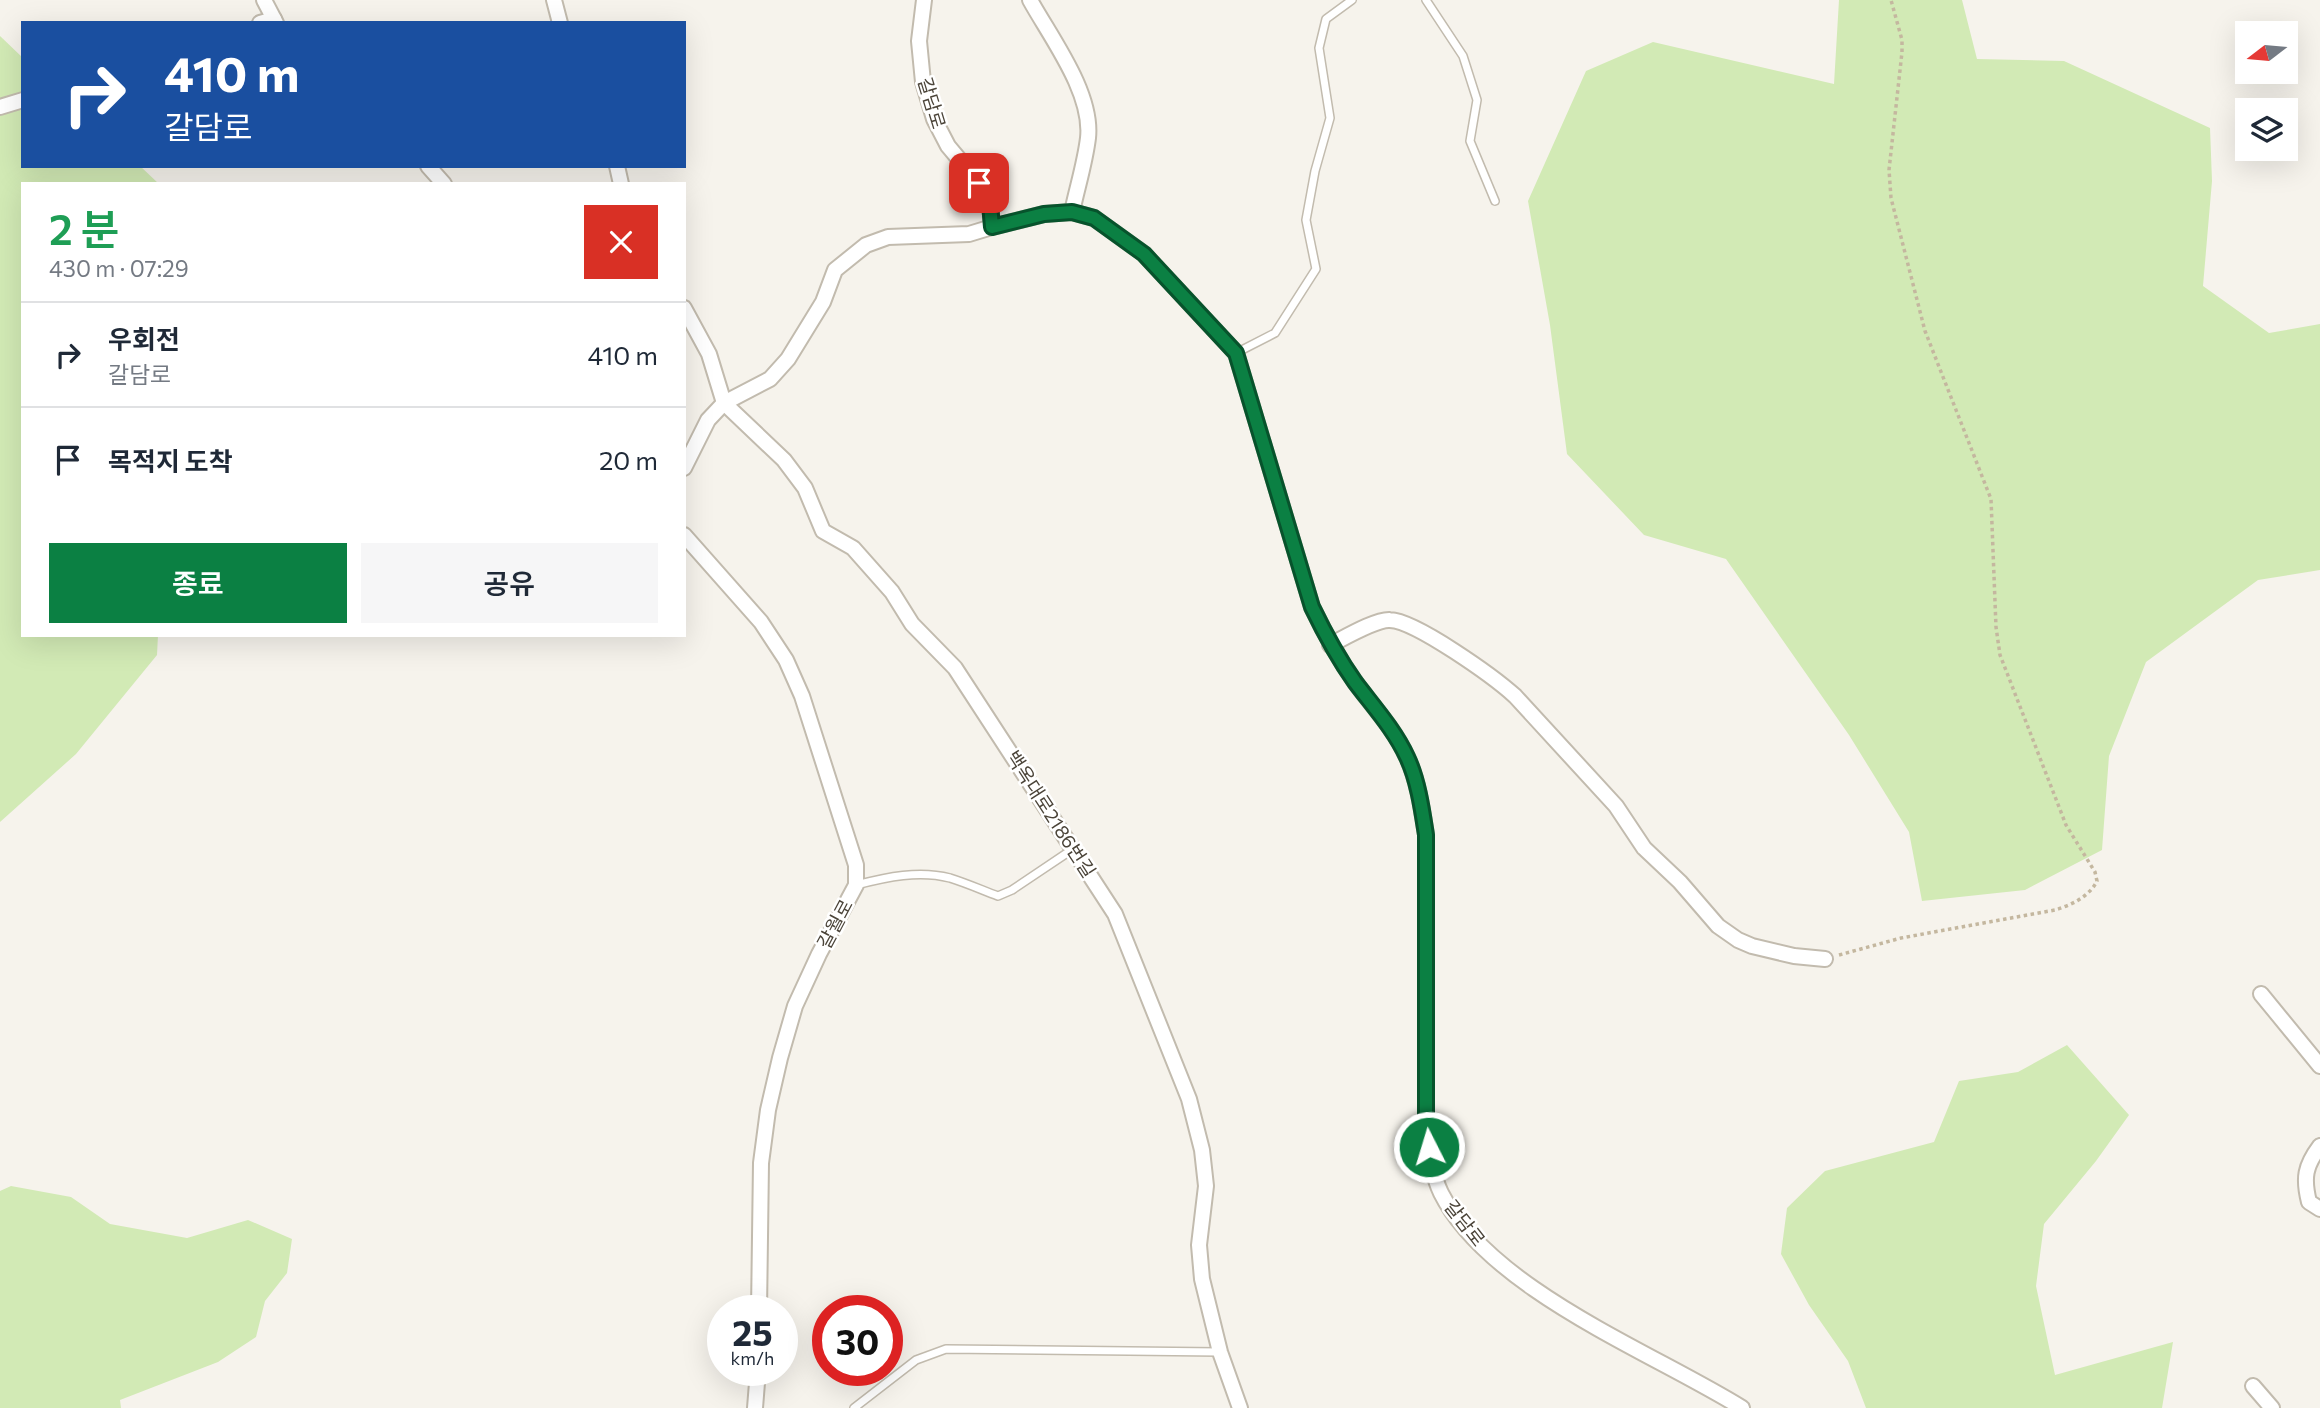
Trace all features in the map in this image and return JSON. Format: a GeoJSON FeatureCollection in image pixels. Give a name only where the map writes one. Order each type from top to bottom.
{"type":"FeatureCollection","features":[{"type":"Feature","properties":{"kind":"street"},"geometry":{"type":"LineString","coordinates":[[264,0],[270,21]]}},
{"type":"Feature","properties":{"kind":"street"},"geometry":{"type":"LineString","coordinates":[[554,0],[559,21]]}},
{"type":"Feature","properties":{"kind":"street","name":"갈담로"},"geometry":{"type":"LineString","coordinates":[[924,0],[919,41],[923,82],[934,119],[948,146],[979,183],[990,204],[992,227],[1044,214],[1072,212],[1094,218],[1144,254],[1236,353],[1312,607],[1330,645],[1385,720],[1407,757],[1420,800],[1426,835],[1426,1131],[1441,1192],[1463,1226],[1493,1257],[1532,1286],[1579,1317],[1742,1408]]}},
{"type":"Feature","properties":{"kind":"street"},"geometry":{"type":"LineString","coordinates":[[1030,0],[1074,78],[1087,114],[1088,136],[1072,212]]}},
{"type":"Feature","properties":{"kind":"street"},"geometry":{"type":"LineString","coordinates":[[0,107],[21,101]]}},
{"type":"Feature","properties":{"kind":"street"},"geometry":{"type":"LineString","coordinates":[[430,168],[442,182]]}},
{"type":"Feature","properties":{"kind":"street"},"geometry":{"type":"LineString","coordinates":[[686,464],[708,420],[724,403],[770,379],[788,359],[823,302],[835,270],[866,245],[888,237],[969,234],[992,227]]}},
{"type":"Feature","properties":{"kind":"street","name":"백옥대로2186번길"},"geometry":{"type":"LineString","coordinates":[[686,313],[709,354],[724,403],[784,460],[805,488],[823,531],[853,548],[891,592],[912,624],[955,668],[1115,914],[1189,1099],[1202,1150],[1206,1186],[1199,1245],[1202,1279],[1220,1352],[1240,1408]]}},
{"type":"Feature","properties":{"kind":"street","name":"갈월로"},"geometry":{"type":"LineString","coordinates":[[686,537],[761,622],[786,660],[802,696],[856,865],[856,884],[795,1006],[768,1111],[761,1163],[759,1295]]}},
{"type":"Feature","properties":{"kind":"street"},"geometry":{"type":"LineString","coordinates":[[1330,645],[1388,619],[1410,624],[1497,680],[1515,696],[1616,806],[1643,848],[1680,882],[1718,926],[1738,940],[1764,950],[1825,959]]}},
{"type":"Feature","properties":{"kind":"street"},"geometry":{"type":"LineString","coordinates":[[2261,994],[2320,1066]]}},
{"type":"Feature","properties":{"kind":"street"},"geometry":{"type":"LineString","coordinates":[[2320,1146],[2311,1158],[2304,1181],[2309,1202],[2320,1209]]}},
{"type":"Feature","properties":{"kind":"street"},"geometry":{"type":"LineString","coordinates":[[755,1408],[757,1386]]}},
{"type":"Feature","properties":{"kind":"street"},"geometry":{"type":"LineString","coordinates":[[2253,1387],[2272,1408]]}},
{"type":"Feature","properties":{"kind":"lane"},"geometry":{"type":"LineString","coordinates":[[1236,353],[1275,333],[1316,269],[1306,220],[1315,171],[1330,118],[1319,48],[1326,19],[1352,0]]}},
{"type":"Feature","properties":{"kind":"lane"},"geometry":{"type":"LineString","coordinates":[[1426,0],[1463,56],[1477,100],[1470,141],[1496,201]]}},
{"type":"Feature","properties":{"kind":"lane"},"geometry":{"type":"LineString","coordinates":[[856,884],[893,876],[919,874],[948,878],[998,896],[1012,890],[1074,849]]}},
{"type":"Feature","properties":{"kind":"lane"},"geometry":{"type":"LineString","coordinates":[[854,1408],[916,1360],[946,1349],[1220,1352]]}},
{"type":"Feature","properties":{"kind":"path"},"geometry":{"type":"LineString","coordinates":[[1825,959],[1901,938],[2067,907],[2097,881],[2095,872],[2066,825],[2000,655],[1996,627],[1991,499],[1925,331],[1891,198],[1889,170],[1902,40],[1891,0]]}},
{"type":"Feature","properties":{"kind":"green space"},"geometry":{"type":"Polygon","coordinates":[[[1839,0],[1962,0],[1977,59],[2064,61],[2210,128],[2212,181],[2203,286],[2269,333],[2320,324],[2320,570],[2258,580],[2146,662],[2109,756],[2102,850],[2025,890],[1922,901],[1909,832],[1849,735],[1726,559],[1644,535],[1567,454],[1550,325],[1528,201],[1586,71],[1653,42],[1834,84],[1839,0]]]}},
{"type":"Feature","properties":{"kind":"green space"},"geometry":{"type":"Polygon","coordinates":[[[0,36],[21,56],[21,168],[142,168],[157,182],[21,182],[21,637],[158,637],[157,655],[76,754],[0,822],[0,36]]]}},
{"type":"Feature","properties":{"kind":"green space"},"geometry":{"type":"Polygon","coordinates":[[[2067,1045],[2129,1115],[2096,1161],[2044,1224],[2036,1286],[2055,1375],[2173,1342],[2162,1408],[1866,1408],[1848,1361],[1809,1305],[1781,1254],[1787,1208],[1825,1171],[1934,1142],[1959,1081],[2018,1072],[2067,1045]]]}},
{"type":"Feature","properties":{"kind":"green space"},"geometry":{"type":"Polygon","coordinates":[[[11,1186],[71,1197],[110,1224],[187,1238],[248,1220],[292,1239],[287,1273],[265,1301],[256,1337],[218,1362],[120,1400],[121,1408],[0,1408],[0,1191],[11,1186]]]}},
{"type":"Feature","properties":{"kind":"route"},"geometry":{"type":"LineString","coordinates":[[979,183],[990,204],[992,227],[1044,214],[1072,212],[1094,218],[1114,231],[1144,254],[1236,353],[1312,607],[1330,645],[1385,720],[1407,757],[1420,800],[1426,835],[1426,1131],[1429,1147]]}}]}
